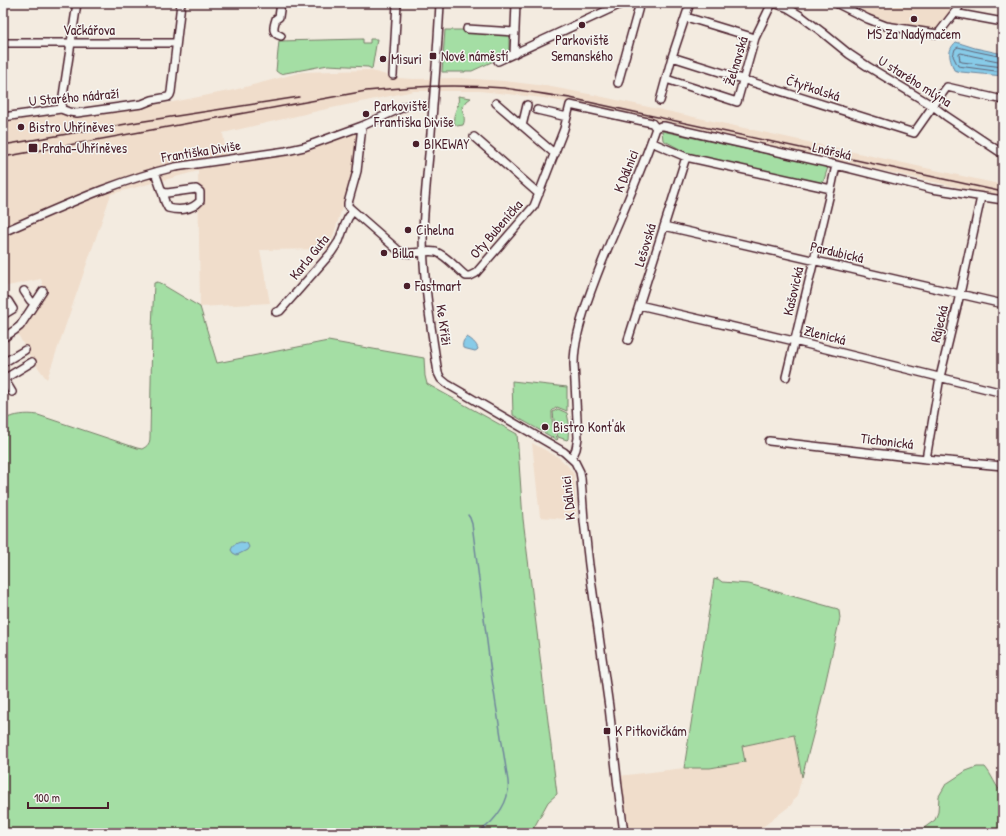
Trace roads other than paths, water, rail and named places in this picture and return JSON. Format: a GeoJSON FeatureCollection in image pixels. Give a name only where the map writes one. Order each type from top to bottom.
{"type":"FeatureCollection","features":[{"type":"Feature","properties":{"kind":"street"},"geometry":{"type":"LineString","coordinates":[[60,109],[77,3]]}},
{"type":"Feature","properties":{"kind":"street"},"geometry":{"type":"LineString","coordinates":[[176,43],[181,3]]}},
{"type":"Feature","properties":{"kind":"street"},"geometry":{"type":"LineString","coordinates":[[280,3],[279,17],[276,19],[274,30],[276,34],[281,36]]}},
{"type":"Feature","properties":{"kind":"street"},"geometry":{"type":"LineString","coordinates":[[393,75],[397,3]]}},
{"type":"Feature","properties":{"kind":"street","name":"Ke Kříži"},"geometry":{"type":"LineString","coordinates":[[440,3],[423,234],[424,270],[438,372],[442,380],[451,387],[572,458]]}},
{"type":"Feature","properties":{"kind":"street"},"geometry":{"type":"LineString","coordinates":[[514,54],[516,3]]}},
{"type":"Feature","properties":{"kind":"street"},"geometry":{"type":"LineString","coordinates":[[498,61],[623,3]]}},
{"type":"Feature","properties":{"kind":"street"},"geometry":{"type":"LineString","coordinates":[[618,83],[640,3]]}},
{"type":"Feature","properties":{"kind":"street"},"geometry":{"type":"LineString","coordinates":[[660,101],[672,57],[690,3]]}},
{"type":"Feature","properties":{"kind":"street","name":"U starého mlýna"},"geometry":{"type":"LineString","coordinates":[[773,3],[791,6],[849,54],[933,106],[1003,154]]}},
{"type":"Feature","properties":{"kind":"street","name":"Želnavská"},"geometry":{"type":"LineString","coordinates":[[666,79],[737,102],[755,38],[773,3]]}},
{"type":"Feature","properties":{"kind":"street"},"geometry":{"type":"LineString","coordinates":[[836,3],[886,26],[938,34],[962,3]]}},
{"type":"Feature","properties":{"kind":"street"},"geometry":{"type":"LineString","coordinates":[[954,13],[1003,22]]}},
{"type":"Feature","properties":{"kind":"street"},"geometry":{"type":"LineString","coordinates":[[686,17],[755,38]]}},
{"type":"Feature","properties":{"kind":"street"},"geometry":{"type":"LineString","coordinates":[[467,29],[515,32]]}},
{"type":"Feature","properties":{"kind":"street","name":"Vačkářova"},"geometry":{"type":"LineString","coordinates":[[3,43],[176,43]]}},
{"type":"Feature","properties":{"kind":"street","name":"U Starého nádraží"},"geometry":{"type":"LineString","coordinates":[[3,117],[60,109],[69,112],[84,112],[142,104],[152,100],[168,97],[170,95],[176,43]]}},
{"type":"Feature","properties":{"kind":"street","name":"Čtyřkolská"},"geometry":{"type":"LineString","coordinates":[[672,57],[914,133],[933,106]]}},
{"type":"Feature","properties":{"kind":"street"},"geometry":{"type":"LineString","coordinates":[[933,106],[947,87],[1003,100]]}},
{"type":"Feature","properties":{"kind":"street"},"geometry":{"type":"LineString","coordinates":[[496,102],[555,154]]}},
{"type":"Feature","properties":{"kind":"street"},"geometry":{"type":"LineString","coordinates":[[522,126],[527,105]]}},
{"type":"Feature","properties":{"kind":"street"},"geometry":{"type":"LineString","coordinates":[[537,110],[567,117],[570,105],[652,123],[656,128]]}},
{"type":"Feature","properties":{"kind":"street","name":"Františka Diviše"},"geometry":{"type":"LineString","coordinates":[[3,232],[90,195],[155,172],[175,167],[292,149],[318,142],[362,126],[406,106]]}},
{"type":"Feature","properties":{"kind":"street","name":"Oty Bubeníčka"},"geometry":{"type":"LineString","coordinates":[[424,252],[438,253],[466,276],[476,273],[534,206],[555,154],[567,117]]}},
{"type":"Feature","properties":{"kind":"street"},"geometry":{"type":"LineString","coordinates":[[362,126],[357,171],[348,206],[399,251],[409,254],[424,252]]}},
{"type":"Feature","properties":{"kind":"street","name":"Lnářská"},"geometry":{"type":"LineString","coordinates":[[656,128],[664,126],[836,165],[932,189],[1003,200]]}},
{"type":"Feature","properties":{"kind":"street","name":"K Dálnici"},"geometry":{"type":"LineString","coordinates":[[624,833],[609,707],[589,565],[581,478],[578,466],[572,458],[576,449],[578,438],[574,354],[578,331],[595,280],[635,186],[656,128]]}},
{"type":"Feature","properties":{"kind":"street","name":"Oty Bubeníčka"},"geometry":{"type":"LineString","coordinates":[[474,137],[539,194]]}},
{"type":"Feature","properties":{"kind":"street"},"geometry":{"type":"LineString","coordinates":[[652,142],[686,157],[831,189]]}},
{"type":"Feature","properties":{"kind":"street","name":"Lešovská"},"geometry":{"type":"LineString","coordinates":[[628,340],[686,157]]}},
{"type":"Feature","properties":{"kind":"street","name":"Kašovická"},"geometry":{"type":"LineString","coordinates":[[786,377],[836,165]]}},
{"type":"Feature","properties":{"kind":"street"},"geometry":{"type":"LineString","coordinates":[[155,172],[165,202],[168,208],[175,210],[187,208],[196,206],[200,201],[200,192],[196,189],[167,193],[162,192]]}},
{"type":"Feature","properties":{"kind":"street","name":"Rájecká"},"geometry":{"type":"LineString","coordinates":[[926,459],[940,377],[981,197]]}},
{"type":"Feature","properties":{"kind":"street","name":"Karla Guta"},"geometry":{"type":"LineString","coordinates":[[276,312],[280,311],[331,253],[339,241],[344,226],[353,211]]}},
{"type":"Feature","properties":{"kind":"street","name":"Pardubická"},"geometry":{"type":"LineString","coordinates":[[664,226],[1003,304]]}},
{"type":"Feature","properties":{"kind":"street"},"geometry":{"type":"LineString","coordinates":[[24,290],[34,304]]}},
{"type":"Feature","properties":{"kind":"street"},"geometry":{"type":"LineString","coordinates":[[3,338],[20,326],[43,291]]}},
{"type":"Feature","properties":{"kind":"street"},"geometry":{"type":"LineString","coordinates":[[3,303],[8,301],[12,309],[3,314]]}},
{"type":"Feature","properties":{"kind":"street","name":"Zlenická"},"geometry":{"type":"LineString","coordinates":[[639,305],[794,341],[1003,393]]}},
{"type":"Feature","properties":{"kind":"street"},"geometry":{"type":"LineString","coordinates":[[3,363],[25,350]]}},
{"type":"Feature","properties":{"kind":"street"},"geometry":{"type":"LineString","coordinates":[[12,392],[4,378],[32,362]]}},
{"type":"Feature","properties":{"kind":"street","name":"Tichonická"},"geometry":{"type":"LineString","coordinates":[[769,441],[926,459],[1003,466]]}},
{"type":"Feature","properties":{"kind":"water"},"geometry":{"type":"Polygon","coordinates":[[[956,42],[1003,54],[1003,76],[954,70],[950,59],[950,52],[956,42]]]}},
{"type":"Feature","properties":{"kind":"water"},"geometry":{"type":"Polygon","coordinates":[[[467,337],[472,340],[478,349],[477,350],[475,351],[463,348],[463,342],[467,337]]]}},
{"type":"Feature","properties":{"kind":"water"},"geometry":{"type":"Polygon","coordinates":[[[241,542],[247,543],[249,547],[247,550],[237,555],[233,553],[231,550],[233,547],[241,542]]]}},
{"type":"Feature","properties":{"kind":"waterway"},"geometry":{"type":"LineString","coordinates":[[468,515],[472,524],[491,673],[508,781],[507,797],[501,809],[487,826],[476,833]]}},
{"type":"Feature","properties":{"kind":"railway"},"geometry":{"type":"LineString","coordinates":[[3,157],[366,91],[417,87],[469,86],[504,88],[570,98],[1003,192]]}},
{"type":"Feature","properties":{"kind":"railway"},"geometry":{"type":"LineString","coordinates":[[3,145],[299,97]]}},
{"type":"Feature","properties":{"kind":"place","name":"MŠ Za Nadýmačem"},"geometry":{"type":"Point","coordinates":[914,19]}},
{"type":"Feature","properties":{"kind":"place","name":"Parkoviště Semanského"},"geometry":{"type":"Point","coordinates":[582,25]}},
{"type":"Feature","properties":{"kind":"place","name":"Nové náměstí"},"geometry":{"type":"Point","coordinates":[433,56]}},
{"type":"Feature","properties":{"kind":"place","name":"Misuri"},"geometry":{"type":"Point","coordinates":[383,59]}},
{"type":"Feature","properties":{"kind":"place","name":"Parkoviště Františka Diviše"},"geometry":{"type":"Point","coordinates":[366,114]}},
{"type":"Feature","properties":{"kind":"place","name":"Bistro Uhříněves"},"geometry":{"type":"Point","coordinates":[21,127]}},
{"type":"Feature","properties":{"kind":"place","name":"BIKEWAY"},"geometry":{"type":"Point","coordinates":[416,144]}},
{"type":"Feature","properties":{"kind":"place","name":"Praha-Uhříněves"},"geometry":{"type":"Point","coordinates":[33,148]}},
{"type":"Feature","properties":{"kind":"place","name":"Cihelna"},"geometry":{"type":"Point","coordinates":[408,230]}},
{"type":"Feature","properties":{"kind":"place","name":"Billa"},"geometry":{"type":"Point","coordinates":[384,253]}},
{"type":"Feature","properties":{"kind":"place","name":"Fastmart"},"geometry":{"type":"Point","coordinates":[407,286]}},
{"type":"Feature","properties":{"kind":"place","name":"Bistro Kont'ák"},"geometry":{"type":"Point","coordinates":[545,427]}},
{"type":"Feature","properties":{"kind":"place","name":"K Pitkovičkám"},"geometry":{"type":"Point","coordinates":[607,731]}}]}
